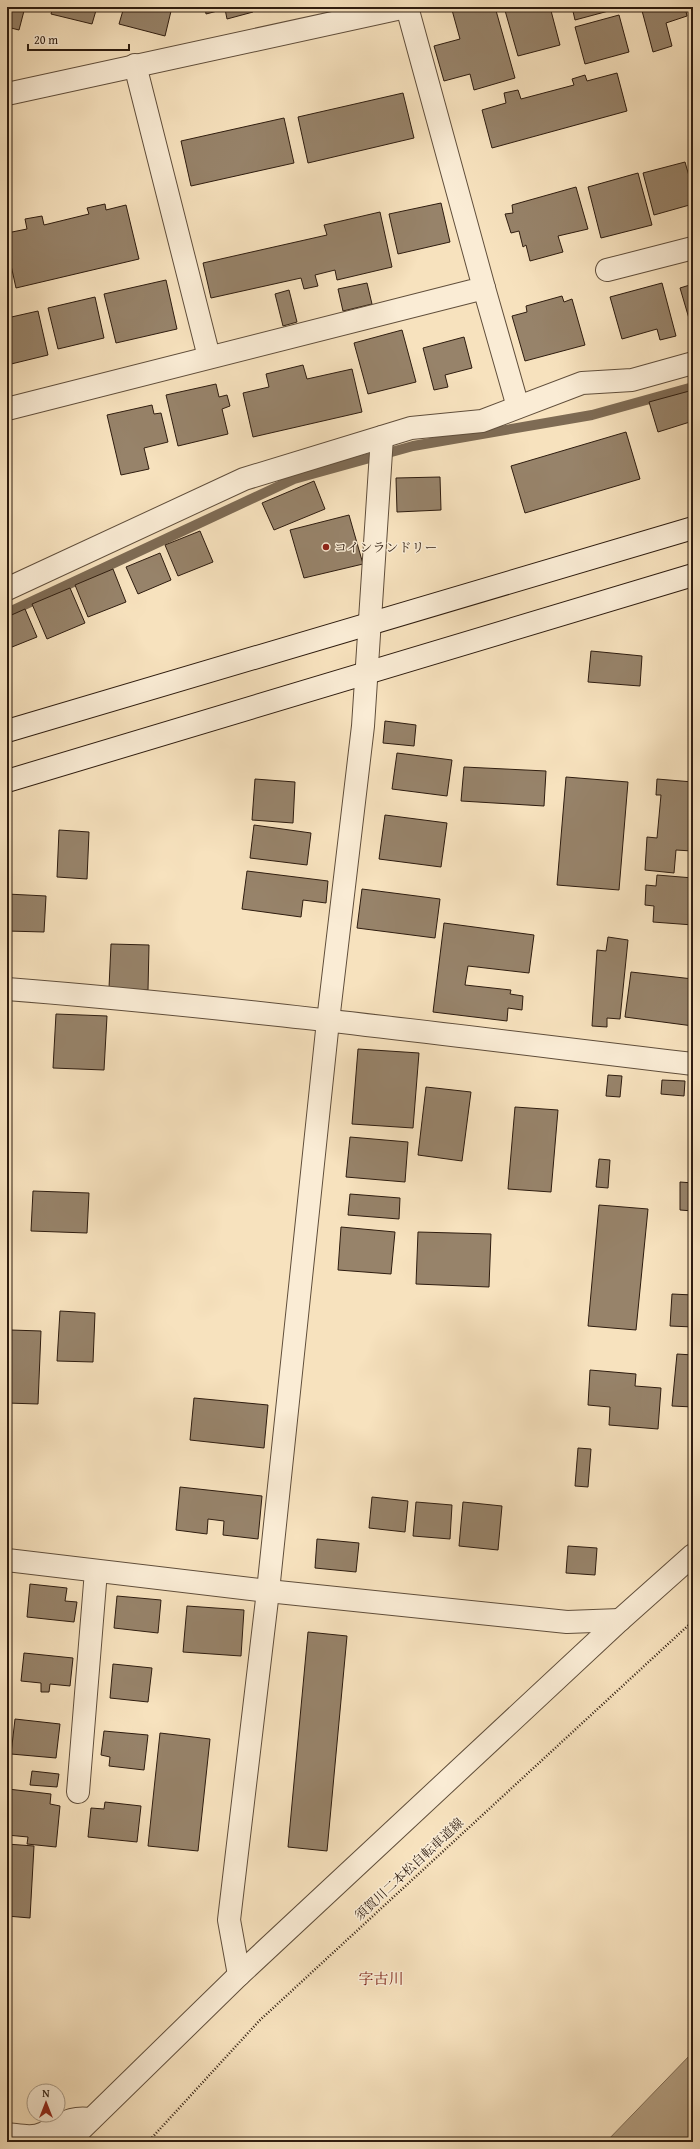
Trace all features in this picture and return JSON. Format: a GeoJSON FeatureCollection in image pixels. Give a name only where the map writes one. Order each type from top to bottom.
{"type":"FeatureCollection","features":[{"type":"Feature","properties":{"kind":"street"},"geometry":{"type":"LineString","coordinates":[[7,94],[407,7],[518,407]]}},
{"type":"Feature","properties":{"kind":"street"},"geometry":{"type":"LineString","coordinates":[[135,65],[210,357]]}},
{"type":"Feature","properties":{"kind":"street"},"geometry":{"type":"LineString","coordinates":[[607,270],[693,248]]}},
{"type":"Feature","properties":{"kind":"street"},"geometry":{"type":"LineString","coordinates":[[7,410],[484,288]]}},
{"type":"Feature","properties":{"kind":"street"},"geometry":{"type":"LineString","coordinates":[[7,588],[244,479],[411,428],[482,421],[582,383],[632,380],[693,363]]}},
{"type":"Feature","properties":{"kind":"street"},"geometry":{"type":"LineString","coordinates":[[239,1976],[229,1920],[268,1591],[328,1021],[364,726],[382,437]]}},
{"type":"Feature","properties":{"kind":"street"},"geometry":{"type":"LineString","coordinates":[[7,731],[371,622],[693,528]]}},
{"type":"Feature","properties":{"kind":"street"},"geometry":{"type":"LineString","coordinates":[[7,781],[367,671],[693,575]]}},
{"type":"Feature","properties":{"kind":"street"},"geometry":{"type":"LineString","coordinates":[[7,989],[145,1001],[328,1021],[693,1064]]}},
{"type":"Feature","properties":{"kind":"street"},"geometry":{"type":"LineString","coordinates":[[68,2142],[239,1976],[620,1620],[693,1556]]}},
{"type":"Feature","properties":{"kind":"street"},"geometry":{"type":"LineString","coordinates":[[7,1560],[268,1591],[567,1622],[620,1620]]}},
{"type":"Feature","properties":{"kind":"street"},"geometry":{"type":"LineString","coordinates":[[78,1792],[96,1571]]}},
{"type":"Feature","properties":{"kind":"street"},"geometry":{"type":"LineString","coordinates":[[7,2134],[19,2137],[43,2134],[61,2122],[78,2117],[90,2119]]}},
{"type":"Feature","properties":{"kind":"path","name":"須賀川二本松自転車道線"},"geometry":{"type":"LineString","coordinates":[[148,2142],[259,2021],[693,1621]]}},
{"type":"Feature","properties":{"kind":"shaded area"},"geometry":{"type":"Polygon","coordinates":[[[693,2052],[693,2142],[606,2142],[693,2052]]]}},
{"type":"Feature","properties":{"kind":"building"},"geometry":{"type":"Polygon","coordinates":[[[7,7],[25,7],[19,30],[7,27],[7,7]]]}},
{"type":"Feature","properties":{"kind":"building"},"geometry":{"type":"Polygon","coordinates":[[[53,7],[97,7],[92,24],[51,14],[53,7]]]}},
{"type":"Feature","properties":{"kind":"building"},"geometry":{"type":"Polygon","coordinates":[[[124,7],[172,7],[165,36],[119,24],[124,7]]]}},
{"type":"Feature","properties":{"kind":"building"},"geometry":{"type":"Polygon","coordinates":[[[205,7],[252,7],[253,12],[227,19],[225,9],[206,14],[205,7]]]}},
{"type":"Feature","properties":{"kind":"building"},"geometry":{"type":"Polygon","coordinates":[[[464,7],[495,7],[515,78],[474,90],[470,74],[444,81],[434,46],[460,39],[452,10],[464,7]]]}},
{"type":"Feature","properties":{"kind":"building"},"geometry":{"type":"Polygon","coordinates":[[[504,7],[550,7],[560,45],[518,56],[504,7]]]}},
{"type":"Feature","properties":{"kind":"building"},"geometry":{"type":"Polygon","coordinates":[[[572,7],[615,7],[616,9],[575,20],[572,7]]]}},
{"type":"Feature","properties":{"kind":"building"},"geometry":{"type":"Polygon","coordinates":[[[641,7],[685,7],[687,16],[666,23],[672,46],[653,52],[641,7]]]}},
{"type":"Feature","properties":{"kind":"building"},"geometry":{"type":"Polygon","coordinates":[[[619,15],[629,52],[585,64],[575,27],[619,15]]]}},
{"type":"Feature","properties":{"kind":"building"},"geometry":{"type":"Polygon","coordinates":[[[617,73],[627,111],[492,148],[482,110],[506,103],[504,93],[518,90],[521,99],[574,85],[572,79],[585,75],[587,81],[617,73]]]}},
{"type":"Feature","properties":{"kind":"building"},"geometry":{"type":"Polygon","coordinates":[[[403,93],[414,138],[308,163],[298,117],[403,93]]]}},
{"type":"Feature","properties":{"kind":"building"},"geometry":{"type":"Polygon","coordinates":[[[284,118],[294,163],[191,186],[181,141],[284,118]]]}},
{"type":"Feature","properties":{"kind":"building"},"geometry":{"type":"Polygon","coordinates":[[[685,162],[693,190],[693,204],[654,215],[643,173],[685,162]]]}},
{"type":"Feature","properties":{"kind":"building"},"geometry":{"type":"Polygon","coordinates":[[[638,173],[652,225],[601,238],[588,187],[638,173]]]}},
{"type":"Feature","properties":{"kind":"building"},"geometry":{"type":"Polygon","coordinates":[[[576,187],[588,229],[558,236],[563,252],[530,261],[526,245],[523,247],[519,231],[511,233],[505,214],[513,213],[512,205],[576,187]]]}},
{"type":"Feature","properties":{"kind":"building"},"geometry":{"type":"Polygon","coordinates":[[[441,203],[450,242],[398,254],[389,214],[441,203]]]}},
{"type":"Feature","properties":{"kind":"building"},"geometry":{"type":"Polygon","coordinates":[[[105,204],[106,210],[126,205],[139,259],[16,288],[7,247],[7,233],[27,229],[25,219],[42,216],[44,225],[89,214],[87,208],[105,204]]]}},
{"type":"Feature","properties":{"kind":"building"},"geometry":{"type":"Polygon","coordinates":[[[380,212],[392,267],[337,280],[335,270],[315,275],[318,286],[304,289],[301,278],[211,298],[203,263],[327,235],[324,225],[380,212]]]}},
{"type":"Feature","properties":{"kind":"building"},"geometry":{"type":"Polygon","coordinates":[[[166,280],[177,329],[116,343],[104,294],[166,280]]]}},
{"type":"Feature","properties":{"kind":"building"},"geometry":{"type":"Polygon","coordinates":[[[367,283],[372,304],[343,311],[338,289],[367,283]]]}},
{"type":"Feature","properties":{"kind":"building"},"geometry":{"type":"Polygon","coordinates":[[[662,283],[676,336],[660,340],[657,329],[622,339],[610,297],[662,283]]]}},
{"type":"Feature","properties":{"kind":"building"},"geometry":{"type":"Polygon","coordinates":[[[693,284],[693,332],[680,288],[693,284]]]}},
{"type":"Feature","properties":{"kind":"building"},"geometry":{"type":"Polygon","coordinates":[[[289,290],[297,322],[283,326],[275,294],[289,290]]]}},
{"type":"Feature","properties":{"kind":"building"},"geometry":{"type":"Polygon","coordinates":[[[562,296],[564,302],[572,299],[585,345],[525,361],[512,316],[527,312],[526,306],[562,296]]]}},
{"type":"Feature","properties":{"kind":"building"},"geometry":{"type":"Polygon","coordinates":[[[95,297],[104,338],[58,349],[48,308],[95,297]]]}},
{"type":"Feature","properties":{"kind":"building"},"geometry":{"type":"Polygon","coordinates":[[[38,311],[48,355],[7,365],[7,318],[38,311]]]}},
{"type":"Feature","properties":{"kind":"building"},"geometry":{"type":"Polygon","coordinates":[[[402,330],[416,382],[368,394],[354,343],[402,330]]]}},
{"type":"Feature","properties":{"kind":"building"},"geometry":{"type":"Polygon","coordinates":[[[464,337],[472,368],[445,375],[448,387],[434,390],[423,348],[464,337]]]}},
{"type":"Feature","properties":{"kind":"building"},"geometry":{"type":"Polygon","coordinates":[[[303,365],[307,379],[352,369],[362,412],[253,437],[243,393],[269,387],[266,374],[303,365]]]}},
{"type":"Feature","properties":{"kind":"building"},"geometry":{"type":"Polygon","coordinates":[[[216,384],[219,397],[227,395],[230,406],[222,409],[228,434],[178,446],[166,395],[216,384]]]}},
{"type":"Feature","properties":{"kind":"building"},"geometry":{"type":"Polygon","coordinates":[[[693,390],[693,421],[658,432],[649,402],[693,390]]]}},
{"type":"Feature","properties":{"kind":"building"},"geometry":{"type":"Polygon","coordinates":[[[152,405],[154,414],[161,413],[168,442],[144,448],[149,469],[121,475],[107,415],[152,405]]]}},
{"type":"Feature","properties":{"kind":"building"},"geometry":{"type":"Polygon","coordinates":[[[626,432],[640,479],[525,513],[511,466],[626,432]]]}},
{"type":"Feature","properties":{"kind":"building"},"geometry":{"type":"Polygon","coordinates":[[[440,477],[441,510],[397,512],[396,478],[440,477]]]}},
{"type":"Feature","properties":{"kind":"building"},"geometry":{"type":"Polygon","coordinates":[[[314,481],[325,509],[274,530],[262,503],[314,481]]]}},
{"type":"Feature","properties":{"kind":"building","name":"コインランドリー"},"geometry":{"type":"Polygon","coordinates":[[[349,515],[363,564],[304,578],[290,530],[349,515]]]}},
{"type":"Feature","properties":{"kind":"building"},"geometry":{"type":"Polygon","coordinates":[[[200,531],[213,562],[178,576],[165,545],[200,531]]]}},
{"type":"Feature","properties":{"kind":"building"},"geometry":{"type":"Polygon","coordinates":[[[160,553],[171,580],[138,594],[126,567],[160,553]]]}},
{"type":"Feature","properties":{"kind":"building"},"geometry":{"type":"Polygon","coordinates":[[[113,569],[126,602],[88,617],[75,585],[113,569]]]}},
{"type":"Feature","properties":{"kind":"building"},"geometry":{"type":"Polygon","coordinates":[[[70,588],[85,623],[47,639],[32,604],[70,588]]]}},
{"type":"Feature","properties":{"kind":"building"},"geometry":{"type":"Polygon","coordinates":[[[25,609],[37,637],[7,649],[7,617],[25,609]]]}},
{"type":"Feature","properties":{"kind":"building"},"geometry":{"type":"Polygon","coordinates":[[[591,651],[642,656],[640,686],[588,682],[591,651]]]}},
{"type":"Feature","properties":{"kind":"building"},"geometry":{"type":"Polygon","coordinates":[[[385,721],[416,725],[414,746],[383,743],[385,721]]]}},
{"type":"Feature","properties":{"kind":"building"},"geometry":{"type":"Polygon","coordinates":[[[397,753],[452,760],[447,796],[392,789],[397,753]]]}},
{"type":"Feature","properties":{"kind":"building"},"geometry":{"type":"Polygon","coordinates":[[[464,767],[546,771],[544,806],[461,801],[464,767]]]}},
{"type":"Feature","properties":{"kind":"building"},"geometry":{"type":"Polygon","coordinates":[[[566,777],[628,782],[619,890],[557,885],[566,777]]]}},
{"type":"Feature","properties":{"kind":"building"},"geometry":{"type":"Polygon","coordinates":[[[255,779],[295,782],[293,823],[252,820],[255,779]]]}},
{"type":"Feature","properties":{"kind":"building"},"geometry":{"type":"Polygon","coordinates":[[[657,779],[693,782],[692,851],[676,850],[674,873],[645,870],[647,837],[657,838],[661,795],[656,795],[657,779]]]}},
{"type":"Feature","properties":{"kind":"building"},"geometry":{"type":"Polygon","coordinates":[[[385,815],[447,823],[441,867],[379,859],[385,815]]]}},
{"type":"Feature","properties":{"kind":"building"},"geometry":{"type":"Polygon","coordinates":[[[254,825],[311,833],[307,865],[250,858],[254,825]]]}},
{"type":"Feature","properties":{"kind":"building"},"geometry":{"type":"Polygon","coordinates":[[[59,830],[89,832],[87,879],[57,877],[59,830]]]}},
{"type":"Feature","properties":{"kind":"building"},"geometry":{"type":"Polygon","coordinates":[[[247,871],[328,881],[326,903],[303,900],[301,917],[242,909],[247,871]]]}},
{"type":"Feature","properties":{"kind":"building"},"geometry":{"type":"Polygon","coordinates":[[[657,875],[693,878],[693,925],[653,922],[654,906],[645,905],[646,885],[656,886],[657,875]]]}},
{"type":"Feature","properties":{"kind":"building"},"geometry":{"type":"Polygon","coordinates":[[[362,889],[440,899],[435,938],[357,928],[362,889]]]}},
{"type":"Feature","properties":{"kind":"building"},"geometry":{"type":"Polygon","coordinates":[[[7,894],[46,896],[44,932],[7,931],[7,894]]]}},
{"type":"Feature","properties":{"kind":"building"},"geometry":{"type":"Polygon","coordinates":[[[444,923],[534,935],[529,973],[468,966],[465,985],[511,990],[510,994],[523,996],[522,1010],[508,1008],[507,1021],[433,1012],[444,923]]]}},
{"type":"Feature","properties":{"kind":"building"},"geometry":{"type":"Polygon","coordinates":[[[608,937],[628,940],[620,1019],[607,1018],[607,1027],[592,1026],[597,950],[606,951],[608,937]]]}},
{"type":"Feature","properties":{"kind":"building"},"geometry":{"type":"Polygon","coordinates":[[[111,944],[149,945],[148,990],[109,988],[111,944]]]}},
{"type":"Feature","properties":{"kind":"building"},"geometry":{"type":"Polygon","coordinates":[[[631,972],[693,979],[693,1026],[625,1017],[631,972]]]}},
{"type":"Feature","properties":{"kind":"building"},"geometry":{"type":"Polygon","coordinates":[[[56,1014],[107,1016],[104,1070],[53,1068],[56,1014]]]}},
{"type":"Feature","properties":{"kind":"building"},"geometry":{"type":"Polygon","coordinates":[[[358,1049],[419,1053],[413,1128],[352,1124],[358,1049]]]}},
{"type":"Feature","properties":{"kind":"building"},"geometry":{"type":"Polygon","coordinates":[[[608,1075],[622,1076],[620,1097],[606,1096],[608,1075]]]}},
{"type":"Feature","properties":{"kind":"building"},"geometry":{"type":"Polygon","coordinates":[[[662,1080],[685,1081],[684,1096],[661,1094],[662,1080]]]}},
{"type":"Feature","properties":{"kind":"building"},"geometry":{"type":"Polygon","coordinates":[[[426,1087],[471,1092],[462,1161],[418,1155],[426,1087]]]}},
{"type":"Feature","properties":{"kind":"building"},"geometry":{"type":"Polygon","coordinates":[[[515,1107],[558,1110],[551,1192],[508,1189],[515,1107]]]}},
{"type":"Feature","properties":{"kind":"building"},"geometry":{"type":"Polygon","coordinates":[[[350,1137],[408,1142],[405,1182],[346,1177],[350,1137]]]}},
{"type":"Feature","properties":{"kind":"building"},"geometry":{"type":"Polygon","coordinates":[[[599,1159],[610,1160],[608,1188],[596,1187],[599,1159]]]}},
{"type":"Feature","properties":{"kind":"building"},"geometry":{"type":"Polygon","coordinates":[[[680,1182],[693,1183],[693,1211],[680,1210],[680,1182]]]}},
{"type":"Feature","properties":{"kind":"building"},"geometry":{"type":"Polygon","coordinates":[[[33,1191],[89,1193],[87,1233],[31,1231],[33,1191]]]}},
{"type":"Feature","properties":{"kind":"building"},"geometry":{"type":"Polygon","coordinates":[[[350,1194],[400,1198],[399,1219],[348,1215],[350,1194]]]}},
{"type":"Feature","properties":{"kind":"building"},"geometry":{"type":"Polygon","coordinates":[[[599,1205],[648,1209],[636,1330],[588,1326],[599,1205]]]}},
{"type":"Feature","properties":{"kind":"building"},"geometry":{"type":"Polygon","coordinates":[[[341,1227],[395,1232],[391,1274],[338,1270],[341,1227]]]}},
{"type":"Feature","properties":{"kind":"building"},"geometry":{"type":"Polygon","coordinates":[[[418,1232],[491,1234],[489,1287],[416,1284],[418,1232]]]}},
{"type":"Feature","properties":{"kind":"building"},"geometry":{"type":"Polygon","coordinates":[[[672,1294],[693,1295],[693,1327],[670,1326],[672,1294]]]}},
{"type":"Feature","properties":{"kind":"building"},"geometry":{"type":"Polygon","coordinates":[[[60,1311],[95,1313],[93,1362],[57,1361],[60,1311]]]}},
{"type":"Feature","properties":{"kind":"building"},"geometry":{"type":"Polygon","coordinates":[[[11,1330],[41,1331],[38,1404],[7,1403],[11,1330]]]}},
{"type":"Feature","properties":{"kind":"building"},"geometry":{"type":"Polygon","coordinates":[[[677,1354],[693,1355],[693,1407],[672,1406],[677,1354]]]}},
{"type":"Feature","properties":{"kind":"building"},"geometry":{"type":"Polygon","coordinates":[[[590,1370],[636,1374],[635,1386],[661,1388],[658,1429],[609,1425],[610,1407],[588,1405],[590,1370]]]}},
{"type":"Feature","properties":{"kind":"building"},"geometry":{"type":"Polygon","coordinates":[[[194,1398],[268,1405],[264,1448],[190,1440],[194,1398]]]}},
{"type":"Feature","properties":{"kind":"building"},"geometry":{"type":"Polygon","coordinates":[[[578,1448],[591,1449],[588,1487],[575,1486],[578,1448]]]}},
{"type":"Feature","properties":{"kind":"building"},"geometry":{"type":"Polygon","coordinates":[[[180,1487],[262,1496],[258,1539],[223,1535],[224,1521],[208,1519],[207,1534],[176,1530],[180,1487]]]}},
{"type":"Feature","properties":{"kind":"building"},"geometry":{"type":"Polygon","coordinates":[[[372,1497],[408,1501],[405,1532],[369,1528],[372,1497]]]}},
{"type":"Feature","properties":{"kind":"building"},"geometry":{"type":"Polygon","coordinates":[[[416,1502],[452,1505],[450,1539],[413,1536],[416,1502]]]}},
{"type":"Feature","properties":{"kind":"building"},"geometry":{"type":"Polygon","coordinates":[[[463,1502],[502,1506],[498,1550],[459,1546],[463,1502]]]}},
{"type":"Feature","properties":{"kind":"building"},"geometry":{"type":"Polygon","coordinates":[[[317,1539],[359,1543],[356,1572],[315,1568],[317,1539]]]}},
{"type":"Feature","properties":{"kind":"building"},"geometry":{"type":"Polygon","coordinates":[[[568,1546],[597,1548],[595,1575],[566,1573],[568,1546]]]}},
{"type":"Feature","properties":{"kind":"building"},"geometry":{"type":"Polygon","coordinates":[[[30,1584],[67,1588],[65,1601],[77,1602],[74,1622],[27,1617],[30,1584]]]}},
{"type":"Feature","properties":{"kind":"building"},"geometry":{"type":"Polygon","coordinates":[[[117,1596],[161,1600],[158,1633],[114,1628],[117,1596]]]}},
{"type":"Feature","properties":{"kind":"building"},"geometry":{"type":"Polygon","coordinates":[[[187,1606],[244,1610],[241,1656],[183,1652],[187,1606]]]}},
{"type":"Feature","properties":{"kind":"building"},"geometry":{"type":"Polygon","coordinates":[[[308,1632],[347,1636],[327,1851],[288,1847],[308,1632]]]}},
{"type":"Feature","properties":{"kind":"building"},"geometry":{"type":"Polygon","coordinates":[[[24,1653],[73,1658],[70,1686],[50,1684],[49,1692],[41,1692],[41,1683],[21,1681],[24,1653]]]}},
{"type":"Feature","properties":{"kind":"building"},"geometry":{"type":"Polygon","coordinates":[[[113,1664],[152,1668],[148,1702],[110,1698],[113,1664]]]}},
{"type":"Feature","properties":{"kind":"building"},"geometry":{"type":"Polygon","coordinates":[[[15,1719],[60,1724],[56,1758],[11,1754],[15,1719]]]}},
{"type":"Feature","properties":{"kind":"building"},"geometry":{"type":"Polygon","coordinates":[[[104,1731],[148,1735],[144,1770],[109,1766],[110,1757],[101,1755],[104,1731]]]}},
{"type":"Feature","properties":{"kind":"building"},"geometry":{"type":"Polygon","coordinates":[[[160,1733],[210,1739],[198,1851],[148,1846],[160,1733]]]}},
{"type":"Feature","properties":{"kind":"building"},"geometry":{"type":"Polygon","coordinates":[[[32,1771],[59,1774],[57,1787],[30,1785],[32,1771]]]}},
{"type":"Feature","properties":{"kind":"building"},"geometry":{"type":"Polygon","coordinates":[[[8,1789],[51,1794],[50,1804],[60,1806],[56,1847],[27,1844],[28,1837],[7,1835],[8,1789]]]}},
{"type":"Feature","properties":{"kind":"building"},"geometry":{"type":"Polygon","coordinates":[[[105,1802],[141,1806],[137,1842],[88,1837],[91,1808],[104,1809],[105,1802]]]}},
{"type":"Feature","properties":{"kind":"building"},"geometry":{"type":"Polygon","coordinates":[[[7,1844],[34,1846],[30,1918],[7,1916],[7,1844]]]}},
{"type":"Feature","properties":{"kind":"waterway"},"geometry":{"type":"LineString","coordinates":[[7,613],[294,479],[413,446],[592,415],[693,387]]}},
{"type":"Feature","properties":{"kind":"place","name":"コインランドリー"},"geometry":{"type":"Point","coordinates":[326,547]}},
{"type":"Feature","properties":{"kind":"district","name":"字古川"},"geometry":{"type":"Point","coordinates":[381,1978]}}]}
